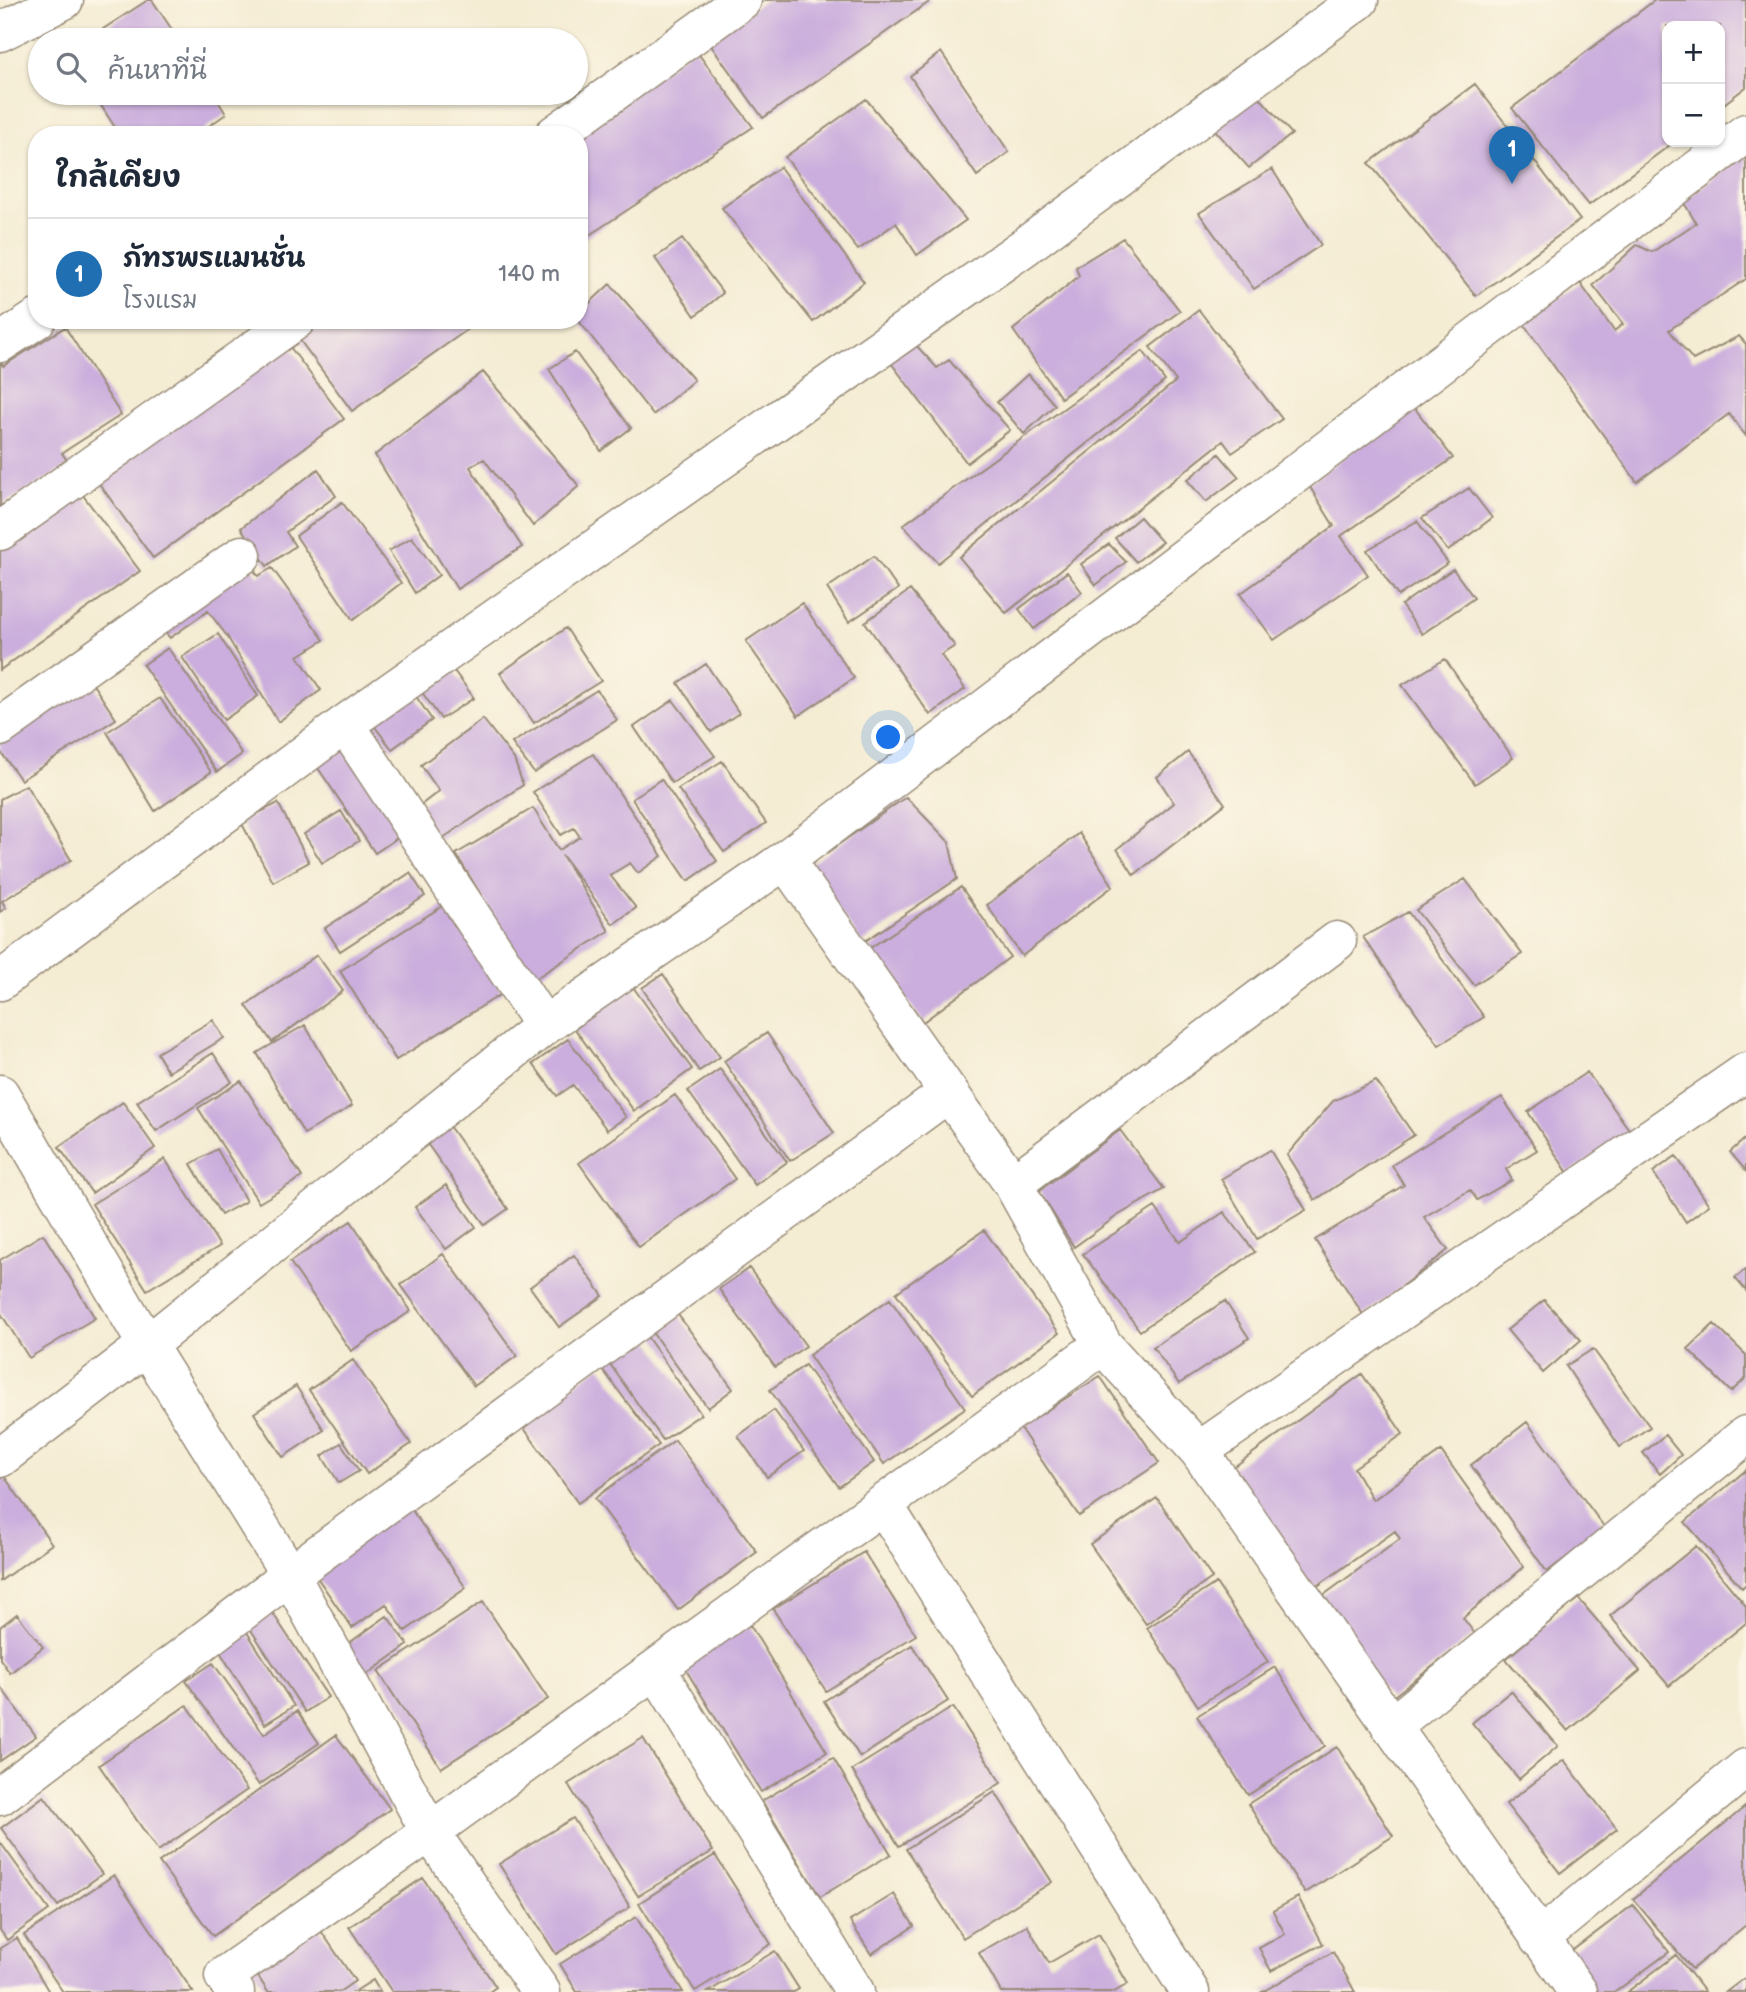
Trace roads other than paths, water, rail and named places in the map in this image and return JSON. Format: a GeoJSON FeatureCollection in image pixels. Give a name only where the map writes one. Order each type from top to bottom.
{"type":"FeatureCollection","features":[{"type":"Feature","properties":{"kind":"street"},"geometry":{"type":"LineString","coordinates":[[0,11],[17,0]]}},
{"type":"Feature","properties":{"kind":"street"},"geometry":{"type":"LineString","coordinates":[[0,32],[64,0]]}},
{"type":"Feature","properties":{"kind":"street"},"geometry":{"type":"LineString","coordinates":[[567,126],[742,0]]}},
{"type":"Feature","properties":{"kind":"street"},"geometry":{"type":"LineString","coordinates":[[0,981],[345,724],[1023,248],[1359,0]]}},
{"type":"Feature","properties":{"kind":"street"},"geometry":{"type":"LineString","coordinates":[[0,1458],[147,1345],[544,1026],[785,860],[1746,133]]}},
{"type":"Feature","properties":{"kind":"street"},"geometry":{"type":"LineString","coordinates":[[0,343],[28,325]]}},
{"type":"Feature","properties":{"kind":"street"},"geometry":{"type":"LineString","coordinates":[[0,531],[283,329]]}},
{"type":"Feature","properties":{"kind":"street"},"geometry":{"type":"LineString","coordinates":[[0,727],[242,555]]}},
{"type":"Feature","properties":{"kind":"street"},"geometry":{"type":"LineString","coordinates":[[345,724],[544,1026]]}},
{"type":"Feature","properties":{"kind":"street"},"geometry":{"type":"LineString","coordinates":[[785,860],[1013,1184],[1102,1345],[1199,1451],[1578,1992]]}},
{"type":"Feature","properties":{"kind":"street"},"geometry":{"type":"LineString","coordinates":[[1013,1184],[1337,941]]}},
{"type":"Feature","properties":{"kind":"street"},"geometry":{"type":"LineString","coordinates":[[1199,1451],[1746,1072]]}},
{"type":"Feature","properties":{"kind":"street"},"geometry":{"type":"LineString","coordinates":[[0,1796],[290,1575],[948,1093]]}},
{"type":"Feature","properties":{"kind":"street"},"geometry":{"type":"LineString","coordinates":[[0,1094],[147,1345],[290,1575],[430,1832],[541,1992]]}},
{"type":"Feature","properties":{"kind":"street"},"geometry":{"type":"LineString","coordinates":[[235,1992],[224,1976],[430,1832],[1102,1345]]}},
{"type":"Feature","properties":{"kind":"street"},"geometry":{"type":"LineString","coordinates":[[1391,1727],[1746,1435]]}},
{"type":"Feature","properties":{"kind":"street"},"geometry":{"type":"LineString","coordinates":[[883,1504],[1190,1992]]}},
{"type":"Feature","properties":{"kind":"street"},"geometry":{"type":"LineString","coordinates":[[656,1669],[855,1992]]}},
{"type":"Feature","properties":{"kind":"street"},"geometry":{"type":"LineString","coordinates":[[1539,1939],[1746,1768]]}},
{"type":"Feature","properties":{"kind":"place","name":"ภัทรพรแมนชั่น"},"geometry":{"type":"Point","coordinates":[1512,184]}}]}
